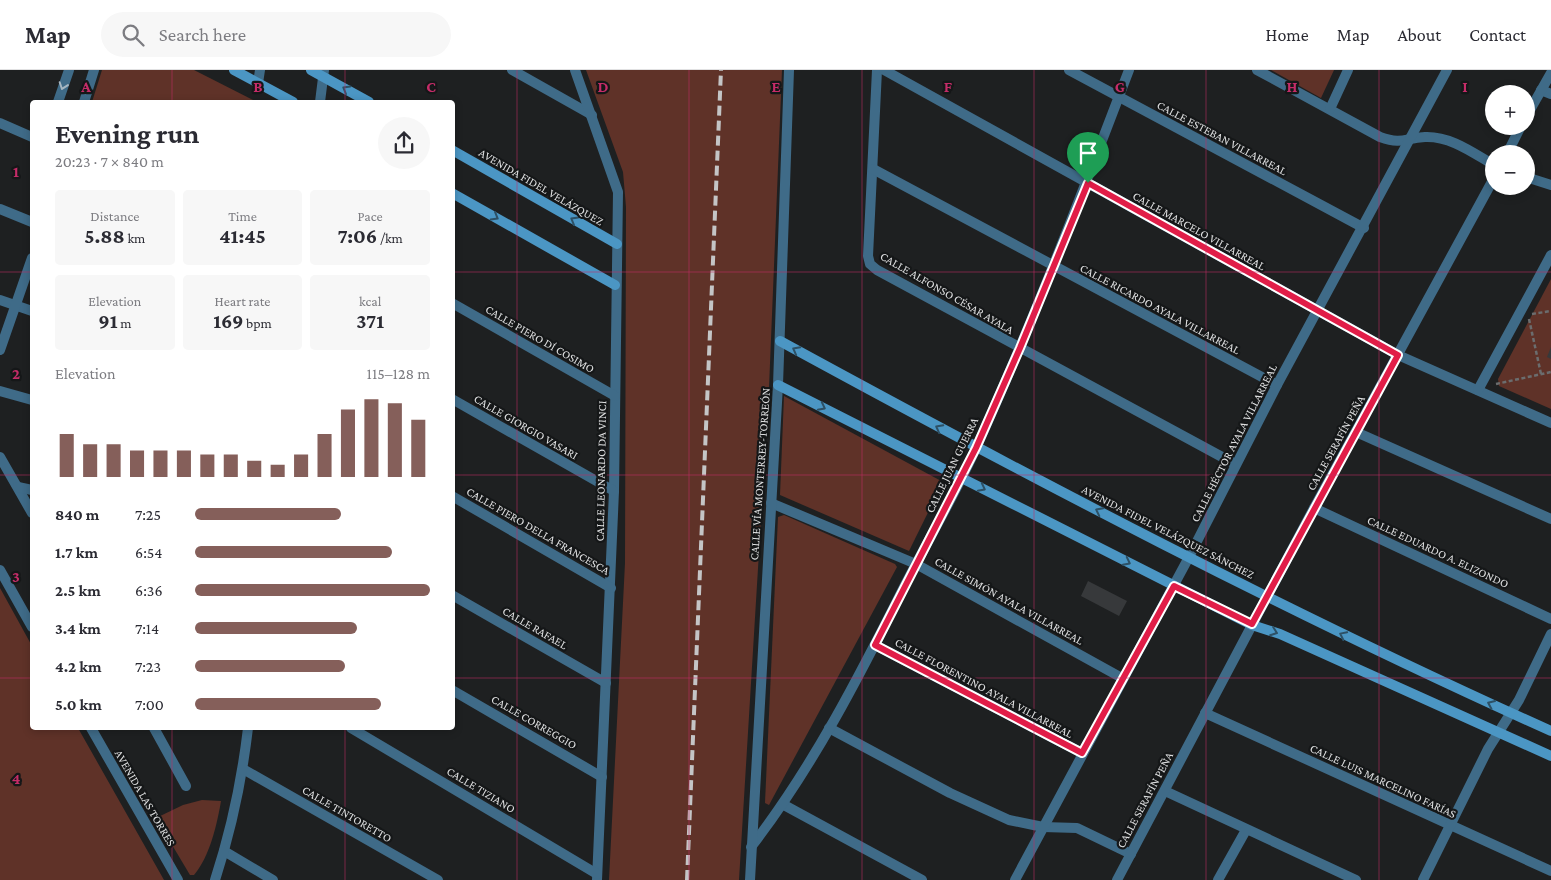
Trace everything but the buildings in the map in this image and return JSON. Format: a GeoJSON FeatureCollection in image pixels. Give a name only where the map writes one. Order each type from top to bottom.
{"type":"FeatureCollection","features":[{"type":"Feature","properties":{"kind":"street"},"geometry":{"type":"LineString","coordinates":[[59,100],[69,70]]}},
{"type":"Feature","properties":{"kind":"street"},"geometry":{"type":"LineString","coordinates":[[85,100],[94,70]]}},
{"type":"Feature","properties":{"kind":"street"},"geometry":{"type":"LineString","coordinates":[[258,83],[260,70]]}},
{"type":"Feature","properties":{"kind":"street"},"geometry":{"type":"LineString","coordinates":[[311,70],[324,73],[366,100]]}},
{"type":"Feature","properties":{"kind":"street"},"geometry":{"type":"LineString","coordinates":[[512,70],[592,115]]}},
{"type":"Feature","properties":{"kind":"street","name":"CALLE LEONARDO DA VINCI"},"geometry":{"type":"LineString","coordinates":[[576,70],[618,192],[614,491],[597,877]]}},
{"type":"Feature","properties":{"kind":"street","name":"CALLE VÍA MONTERREY-TORREÓN"},"geometry":{"type":"LineString","coordinates":[[750,880],[778,385],[789,70]]}},
{"type":"Feature","properties":{"kind":"street","name":"CALLE ALFONSO CÉSAR AYALA"},"geometry":{"type":"LineString","coordinates":[[877,70],[868,256],[870,264],[877,270],[1235,464]]}},
{"type":"Feature","properties":{"kind":"street","name":"CALLE MARCELO VILLARREAL"},"geometry":{"type":"LineString","coordinates":[[884,70],[1398,355],[1551,423]]}},
{"type":"Feature","properties":{"kind":"street","name":"CALLE ESTEBAN VILLARREAL"},"geometry":{"type":"LineString","coordinates":[[1069,70],[1364,228]]}},
{"type":"Feature","properties":{"kind":"street","name":"CALLE JUAN GUERRA"},"geometry":{"type":"LineString","coordinates":[[751,847],[784,805],[829,728],[875,645],[962,477],[1020,348],[1088,183],[1129,70]]}},
{"type":"Feature","properties":{"kind":"street"},"geometry":{"type":"LineString","coordinates":[[1257,70],[1380,137],[1400,142],[1425,137],[1448,141],[1485,159]]}},
{"type":"Feature","properties":{"kind":"street"},"geometry":{"type":"LineString","coordinates":[[1330,110],[1348,70]]}},
{"type":"Feature","properties":{"kind":"street","name":"CALLE HÉCTOR AYALA VILLARREAL"},"geometry":{"type":"LineString","coordinates":[[1015,880],[1122,678],[1189,558],[1277,384],[1364,228],[1447,70]]}},
{"type":"Feature","properties":{"kind":"street"},"geometry":{"type":"LineString","coordinates":[[237,71],[289,100]]}},
{"type":"Feature","properties":{"kind":"street"},"geometry":{"type":"LineString","coordinates":[[320,100],[324,73]]}},
{"type":"Feature","properties":{"kind":"street"},"geometry":{"type":"LineString","coordinates":[[1535,106],[1546,92],[1551,73]]}},
{"type":"Feature","properties":{"kind":"street"},"geometry":{"type":"LineString","coordinates":[[0,123],[30,136]]}},
{"type":"Feature","properties":{"kind":"street","name":"AVENIDA FIDEL VELÁZQUEZ"},"geometry":{"type":"LineString","coordinates":[[455,152],[616,244]]}},
{"type":"Feature","properties":{"kind":"street","name":"CALLE RICARDO AYALA VILLARREAL"},"geometry":{"type":"LineString","coordinates":[[873,169],[1277,384]]}},
{"type":"Feature","properties":{"kind":"street"},"geometry":{"type":"LineString","coordinates":[[1535,180],[1551,185]]}},
{"type":"Feature","properties":{"kind":"street"},"geometry":{"type":"LineString","coordinates":[[455,195],[616,285]]}},
{"type":"Feature","properties":{"kind":"street","name":"CALLE SERAFÍN PEÑA"},"geometry":{"type":"LineString","coordinates":[[1117,880],[1314,508],[1485,195]]}},
{"type":"Feature","properties":{"kind":"street"},"geometry":{"type":"LineString","coordinates":[[0,209],[30,221]]}},
{"type":"Feature","properties":{"kind":"street"},"geometry":{"type":"LineString","coordinates":[[1478,390],[1551,255]]}},
{"type":"Feature","properties":{"kind":"street"},"geometry":{"type":"LineString","coordinates":[[0,350],[30,264]]}},
{"type":"Feature","properties":{"kind":"street"},"geometry":{"type":"LineString","coordinates":[[0,300],[30,310]]}},
{"type":"Feature","properties":{"kind":"street","name":"CALLE PIERO DÍ COSIMO"},"geometry":{"type":"LineString","coordinates":[[455,305],[615,396]]}},
{"type":"Feature","properties":{"kind":"street","name":"AVENIDA FIDEL VELÁZQUEZ SÁNCHEZ"},"geometry":{"type":"LineString","coordinates":[[780,341],[976,448],[1189,558],[1440,682],[1551,731]]}},
{"type":"Feature","properties":{"kind":"street"},"geometry":{"type":"LineString","coordinates":[[778,385],[1252,624],[1280,634],[1551,756]]}},
{"type":"Feature","properties":{"kind":"street"},"geometry":{"type":"LineString","coordinates":[[0,391],[30,399]]}},
{"type":"Feature","properties":{"kind":"street","name":"CALLE GIORGIO VASARI"},"geometry":{"type":"LineString","coordinates":[[455,401],[614,491]]}},
{"type":"Feature","properties":{"kind":"street"},"geometry":{"type":"LineString","coordinates":[[1356,432],[1551,519]]}},
{"type":"Feature","properties":{"kind":"street"},"geometry":{"type":"LineString","coordinates":[[0,457],[30,508]]}},
{"type":"Feature","properties":{"kind":"street"},"geometry":{"type":"LineString","coordinates":[[18,487],[30,490]]}},
{"type":"Feature","properties":{"kind":"street","name":"CALLE PIERO DELLA FRANCESCA"},"geometry":{"type":"LineString","coordinates":[[455,498],[611,588]]}},
{"type":"Feature","properties":{"kind":"street","name":"CALLE SIMÓN AYALA VILLARREAL"},"geometry":{"type":"LineString","coordinates":[[771,503],[916,564],[1122,678]]}},
{"type":"Feature","properties":{"kind":"street","name":"CALLE EDUARDO A. ELIZONDO"},"geometry":{"type":"LineString","coordinates":[[1314,508],[1551,619]]}},
{"type":"Feature","properties":{"kind":"street"},"geometry":{"type":"LineString","coordinates":[[0,570],[30,623]]}},
{"type":"Feature","properties":{"kind":"street","name":"CALLE RAFAEL"},"geometry":{"type":"LineString","coordinates":[[455,597],[606,684]]}},
{"type":"Feature","properties":{"kind":"street"},"geometry":{"type":"LineString","coordinates":[[1423,880],[1488,749],[1511,713],[1551,634]]}},
{"type":"Feature","properties":{"kind":"street","name":"CALLE FLORENTINO AYALA VILLARREAL"},"geometry":{"type":"LineString","coordinates":[[875,645],[1082,753]]}},
{"type":"Feature","properties":{"kind":"street","name":"CALLE CORREGGIO"},"geometry":{"type":"LineString","coordinates":[[455,692],[602,777]]}},
{"type":"Feature","properties":{"kind":"street","name":"CALLE LUIS MARCELINO FARÍAS"},"geometry":{"type":"LineString","coordinates":[[1205,713],[1551,871]]}},
{"type":"Feature","properties":{"kind":"street"},"geometry":{"type":"LineString","coordinates":[[829,728],[950,793],[1010,820],[1043,827],[1077,828],[1131,854]]}},
{"type":"Feature","properties":{"kind":"street","name":"AVENIDA LAS TORRES"},"geometry":{"type":"LineString","coordinates":[[91,730],[178,880]]}},
{"type":"Feature","properties":{"kind":"street"},"geometry":{"type":"LineString","coordinates":[[155,730],[186,786]]}},
{"type":"Feature","properties":{"kind":"street"},"geometry":{"type":"LineString","coordinates":[[215,880],[224,851],[243,769],[248,730]]}},
{"type":"Feature","properties":{"kind":"street","name":"CALLE TIZIANO"},"geometry":{"type":"LineString","coordinates":[[354,730],[597,877]]}},
{"type":"Feature","properties":{"kind":"street","name":"CALLE TINTORETTO"},"geometry":{"type":"LineString","coordinates":[[243,769],[438,880]]}},
{"type":"Feature","properties":{"kind":"street"},"geometry":{"type":"LineString","coordinates":[[1164,791],[1356,880]]}},
{"type":"Feature","properties":{"kind":"street"},"geometry":{"type":"LineString","coordinates":[[784,805],[922,880]]}},
{"type":"Feature","properties":{"kind":"street"},"geometry":{"type":"LineString","coordinates":[[1218,880],[1246,830]]}},
{"type":"Feature","properties":{"kind":"street"},"geometry":{"type":"LineString","coordinates":[[224,851],[273,880]]}},
{"type":"Feature","properties":{"kind":"path"},"geometry":{"type":"LineString","coordinates":[[1531,314],[1551,311]]}},
{"type":"Feature","properties":{"kind":"path"},"geometry":{"type":"LineString","coordinates":[[1528,318],[1542,374]]}},
{"type":"Feature","properties":{"kind":"path"},"geometry":{"type":"LineString","coordinates":[[1496,384],[1551,372]]}},
{"type":"Feature","properties":{"kind":"shaded area"},"geometry":{"type":"Polygon","coordinates":[[[102,70],[194,70],[253,100],[93,100],[102,70]]]}},
{"type":"Feature","properties":{"kind":"shaded area"},"geometry":{"type":"Polygon","coordinates":[[[586,70],[782,70],[769,388],[739,880],[609,880],[625,563],[626,207],[623,172],[586,70]]]}},
{"type":"Feature","properties":{"kind":"shaded area"},"geometry":{"type":"Polygon","coordinates":[[[1271,70],[1334,70],[1321,98],[1271,70]]]}},
{"type":"Feature","properties":{"kind":"shaded area"},"geometry":{"type":"Polygon","coordinates":[[[1551,279],[1551,409],[1499,386],[1498,379],[1551,279]]]}},
{"type":"Feature","properties":{"kind":"shaded area"},"geometry":{"type":"Polygon","coordinates":[[[784,396],[943,482],[909,551],[780,495],[784,396]]]}},
{"type":"Feature","properties":{"kind":"shaded area"},"geometry":{"type":"Polygon","coordinates":[[[784,515],[895,564],[897,567],[769,805],[765,803],[778,517],[784,515]]]}},
{"type":"Feature","properties":{"kind":"shaded area"},"geometry":{"type":"Polygon","coordinates":[[[0,588],[30,642],[30,730],[79,730],[164,880],[0,880],[0,588]]]}},
{"type":"Feature","properties":{"kind":"shaded area"},"geometry":{"type":"Polygon","coordinates":[[[202,800],[221,801],[209,849],[200,867],[194,875],[190,875],[156,818],[183,805],[202,800]]]}},
{"type":"Feature","properties":{"kind":"railway"},"geometry":{"type":"LineString","coordinates":[[687,880],[721,70]]}},
{"type":"Feature","properties":{"kind":"route"},"geometry":{"type":"LineString","coordinates":[[1088,183],[1398,355],[1252,624],[1174,586],[1082,753],[875,645],[976,448],[1020,348],[1088,183]]}}]}
